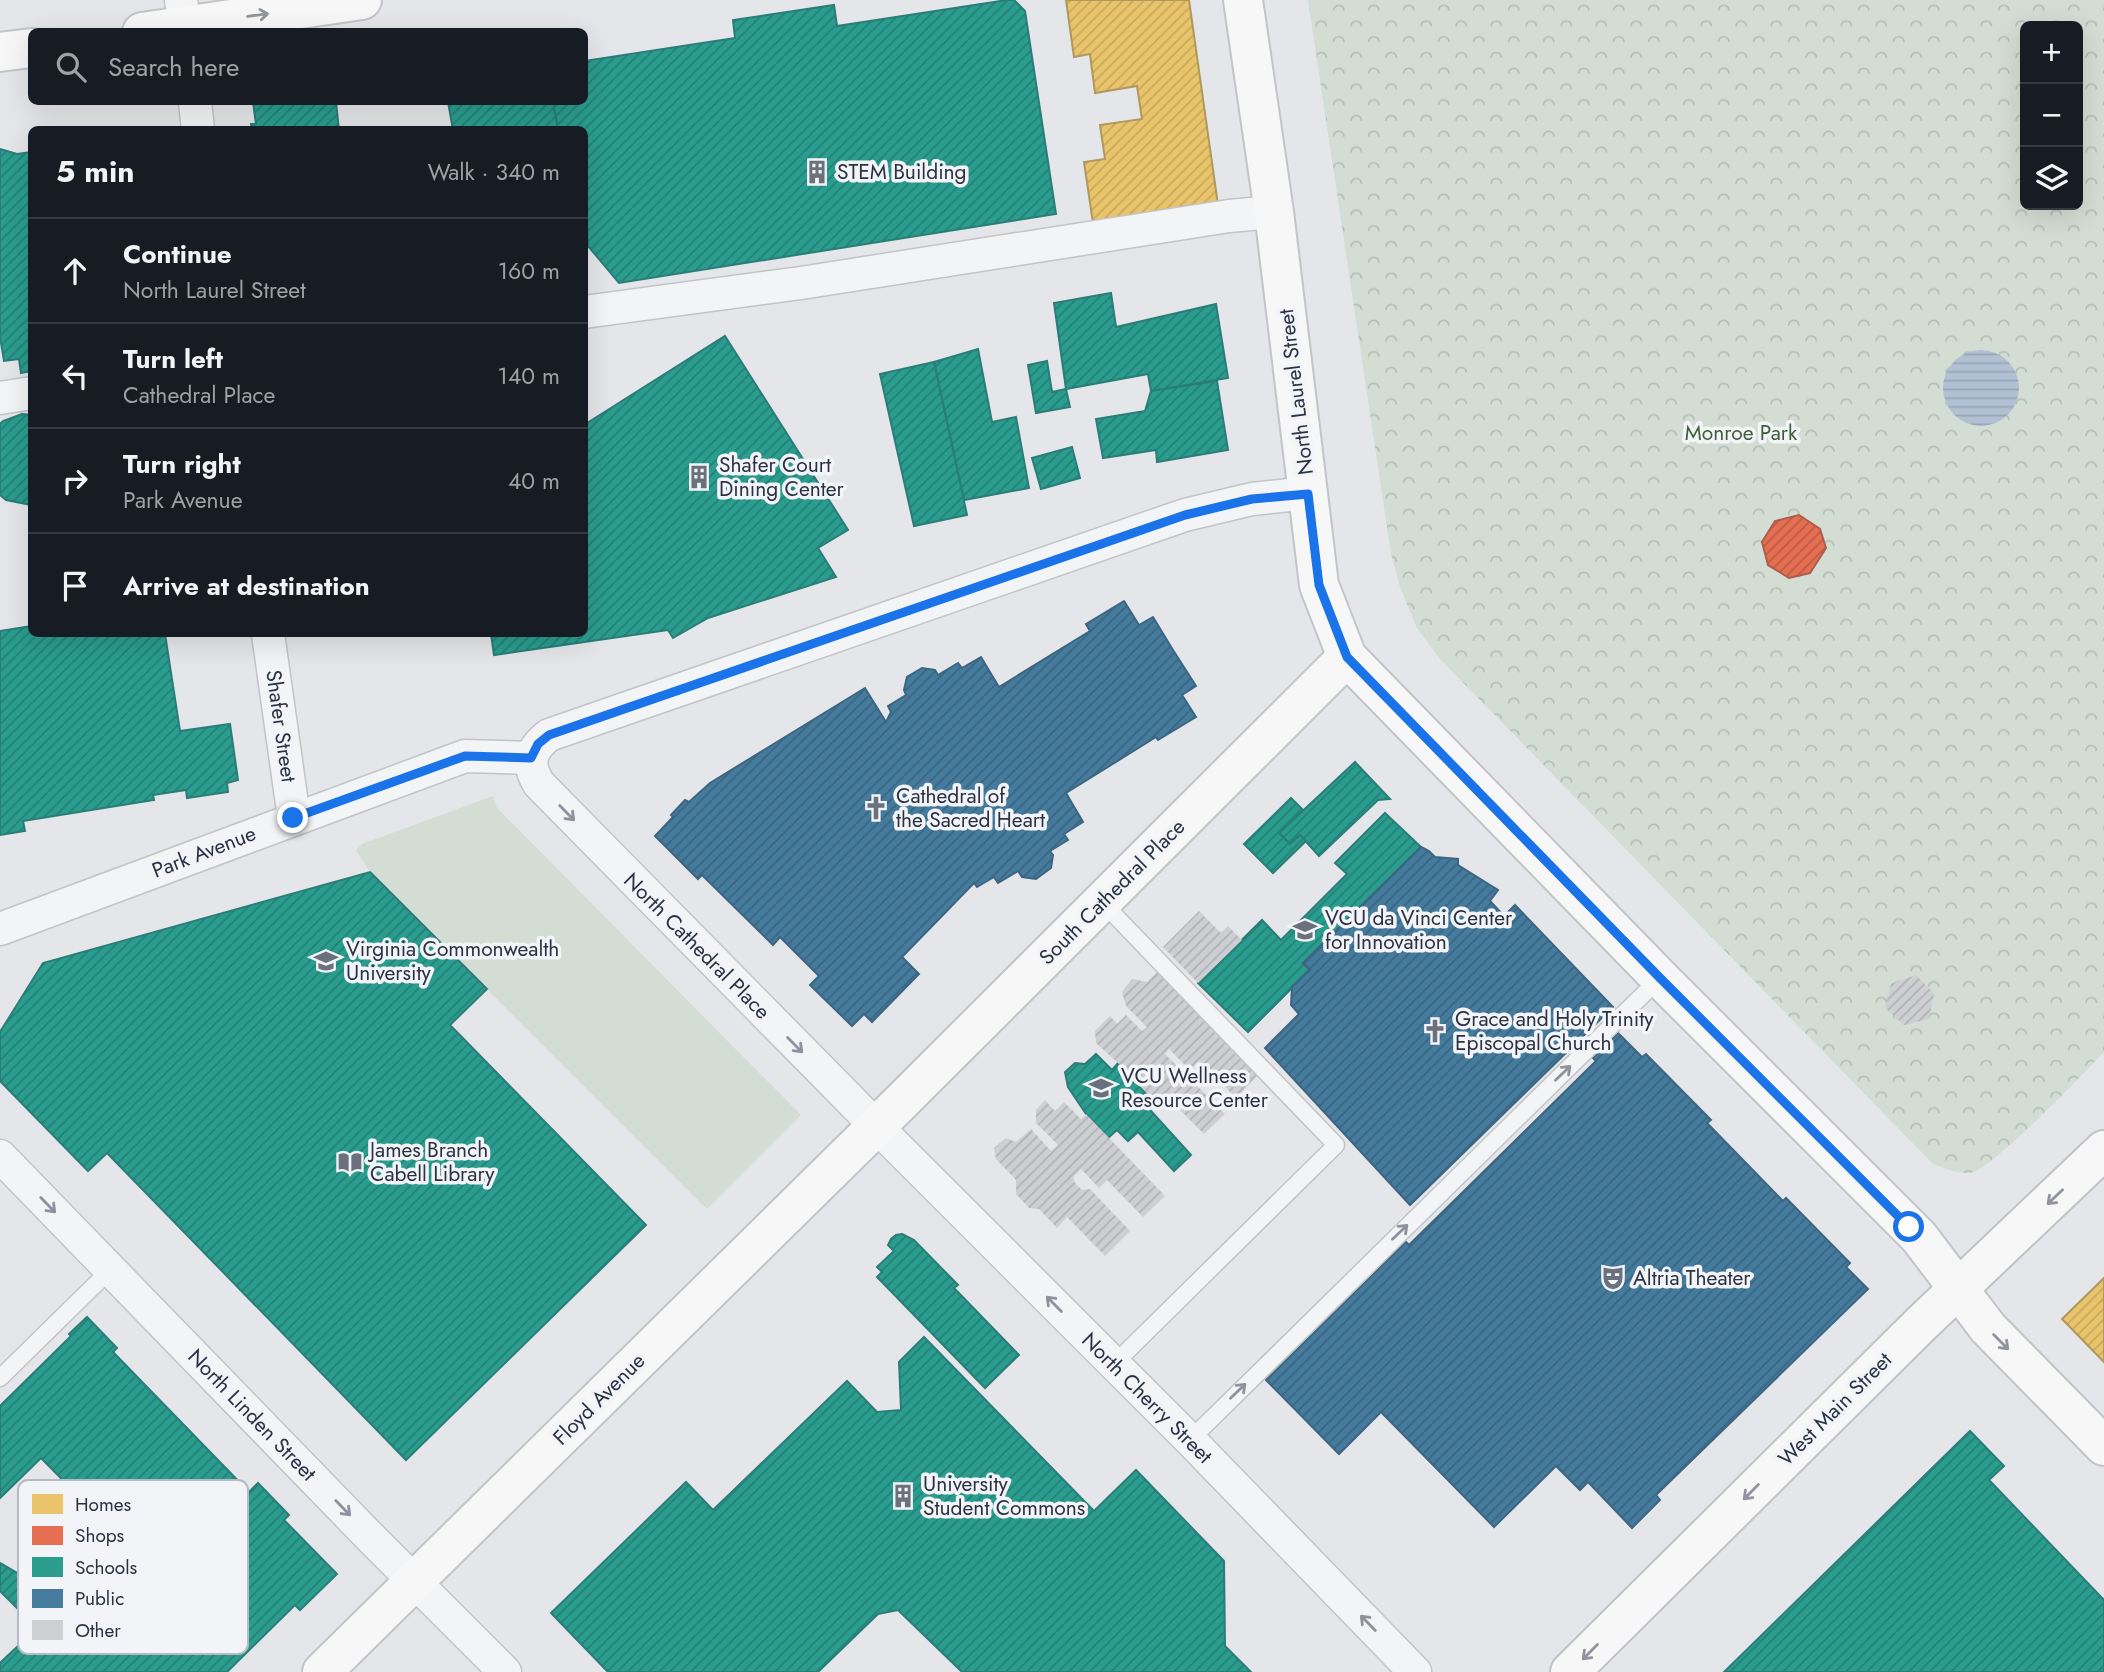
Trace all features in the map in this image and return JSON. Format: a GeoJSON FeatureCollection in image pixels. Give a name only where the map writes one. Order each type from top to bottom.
{"type":"FeatureCollection","features":[{"type":"Feature","properties":{"kind":"street"},"geometry":{"type":"LineString","coordinates":[[151,28],[183,13],[362,0]]}},
{"type":"Feature","properties":{"kind":"street","name":"North Laurel Street"},"geometry":{"type":"LineString","coordinates":[[1243,0],[1274,212],[1319,585],[1347,657],[1660,978],[1919,1237],[1987,1328],[2104,1446]]}},
{"type":"Feature","properties":{"kind":"street"},"geometry":{"type":"LineString","coordinates":[[0,52],[28,48]]}},
{"type":"Feature","properties":{"kind":"street"},"geometry":{"type":"LineString","coordinates":[[195,105],[198,126]]}},
{"type":"Feature","properties":{"kind":"street"},"geometry":{"type":"LineString","coordinates":[[588,312],[790,285],[1228,216],[1274,212]]}},
{"type":"Feature","properties":{"kind":"street"},"geometry":{"type":"LineString","coordinates":[[0,398],[28,394]]}},
{"type":"Feature","properties":{"kind":"street"},"geometry":{"type":"LineString","coordinates":[[531,758],[538,744],[549,735],[1185,515],[1252,499],[1308,494]]}},
{"type":"Feature","properties":{"kind":"street","name":"Shafer Street"},"geometry":{"type":"LineString","coordinates":[[268,637],[293,818]]}},
{"type":"Feature","properties":{"kind":"street","name":"South Cathedral Place"},"geometry":{"type":"LineString","coordinates":[[876,1126],[1347,657]]}},
{"type":"Feature","properties":{"kind":"street","name":"Park Avenue"},"geometry":{"type":"LineString","coordinates":[[0,929],[465,756],[531,758]]}},
{"type":"Feature","properties":{"kind":"street","name":"North Cathedral Place"},"geometry":{"type":"LineString","coordinates":[[531,758],[532,772],[539,785],[876,1126]]}},
{"type":"Feature","properties":{"kind":"street","name":"North Cherry Street"},"geometry":{"type":"LineString","coordinates":[[876,1126],[1190,1440],[1415,1672]]}},
{"type":"Feature","properties":{"kind":"street","name":"Floyd Avenue"},"geometry":{"type":"LineString","coordinates":[[322,1672],[876,1126]]}},
{"type":"Feature","properties":{"kind":"street","name":"West Main Street"},"geometry":{"type":"LineString","coordinates":[[1570,1672],[1958,1289],[2104,1150]]}},
{"type":"Feature","properties":{"kind":"street","name":"North Linden Street"},"geometry":{"type":"LineString","coordinates":[[0,1156],[505,1672]]}},
{"type":"Feature","properties":{"kind":"lane"},"geometry":{"type":"LineString","coordinates":[[1102,902],[1336,1145],[1114,1364]]}},
{"type":"Feature","properties":{"kind":"lane"},"geometry":{"type":"LineString","coordinates":[[1190,1440],[1660,978]]}},
{"type":"Feature","properties":{"kind":"lane"},"geometry":{"type":"LineString","coordinates":[[0,1378],[111,1269]]}},
{"type":"Feature","properties":{"kind":"green space","name":"Monroe Park"},"geometry":{"type":"Polygon","coordinates":[[[1308,0],[2104,0],[2104,1052],[1997,1156],[1970,1173],[1956,1172],[1933,1164],[1440,659],[1417,628],[1400,587],[1391,554],[1308,0]]]}},
{"type":"Feature","properties":{"kind":"green space"},"geometry":{"type":"Polygon","coordinates":[[[493,796],[497,808],[801,1115],[707,1209],[370,872],[356,850],[362,844],[493,796]]]}},
{"type":"Feature","properties":{"kind":"water"},"geometry":{"type":"Polygon","coordinates":[[[1981,350],[1996,353],[2008,361],[2016,373],[2019,388],[2016,403],[2008,415],[1996,423],[1981,426],[1966,423],[1954,415],[1946,403],[1943,388],[1946,373],[1954,361],[1966,353],[1981,350]]]}},
{"type":"Feature","properties":{"kind":"building: Homes"},"geometry":{"type":"Polygon","coordinates":[[[1066,0],[1189,0],[1218,205],[1093,223],[1084,162],[1105,159],[1100,125],[1142,119],[1137,86],[1095,93],[1090,54],[1074,57],[1066,0]]]}},
{"type":"Feature","properties":{"kind":"building: Homes"},"geometry":{"type":"Polygon","coordinates":[[[2104,1278],[2104,1362],[2062,1319],[2104,1278]]]}},
{"type":"Feature","properties":{"kind":"building: Shops"},"geometry":{"type":"Polygon","coordinates":[[[1799,515],[1820,529],[1826,548],[1810,573],[1789,578],[1768,565],[1762,542],[1775,521],[1799,515]]]}},
{"type":"Feature","properties":{"kind":"building: Schools","name":"STEM Building"},"geometry":{"type":"Polygon","coordinates":[[[1014,0],[1025,11],[1056,214],[619,283],[588,246],[588,126],[557,126],[554,105],[588,105],[588,60],[735,38],[733,20],[834,5],[837,26],[1014,0]]]}},
{"type":"Feature","properties":{"kind":"building: Schools"},"geometry":{"type":"Polygon","coordinates":[[[253,105],[336,105],[339,126],[251,126],[256,124],[253,105]]]}},
{"type":"Feature","properties":{"kind":"building: Schools"},"geometry":{"type":"Polygon","coordinates":[[[449,105],[554,105],[557,126],[452,126],[449,105]]]}},
{"type":"Feature","properties":{"kind":"building: Schools"},"geometry":{"type":"Polygon","coordinates":[[[0,149],[17,154],[28,153],[28,372],[21,373],[19,359],[4,361],[0,337],[0,149]]]}},
{"type":"Feature","properties":{"kind":"building: Schools"},"geometry":{"type":"Polygon","coordinates":[[[1111,293],[1116,327],[1216,304],[1228,378],[1151,391],[1148,374],[1066,389],[1054,303],[1111,293]]]}},
{"type":"Feature","properties":{"kind":"building: Schools","name":"Shafer Court Dining Center"},"geometry":{"type":"Polygon","coordinates":[[[725,336],[848,530],[818,548],[836,577],[708,618],[673,638],[668,630],[494,655],[491,637],[588,637],[588,422],[725,336]]]}},
{"type":"Feature","properties":{"kind":"building: Schools"},"geometry":{"type":"Polygon","coordinates":[[[978,349],[992,422],[1016,417],[1029,488],[964,500],[934,362],[978,349]]]}},
{"type":"Feature","properties":{"kind":"building: Schools"},"geometry":{"type":"Polygon","coordinates":[[[1047,361],[1052,392],[1066,389],[1070,407],[1036,413],[1028,365],[1047,361]]]}},
{"type":"Feature","properties":{"kind":"building: Schools"},"geometry":{"type":"Polygon","coordinates":[[[934,362],[967,515],[914,526],[880,374],[934,362]]]}},
{"type":"Feature","properties":{"kind":"building: Schools"},"geometry":{"type":"Polygon","coordinates":[[[1217,381],[1228,450],[1157,462],[1156,450],[1103,458],[1096,419],[1145,411],[1151,391],[1217,381]]]}},
{"type":"Feature","properties":{"kind":"building: Schools"},"geometry":{"type":"Polygon","coordinates":[[[28,415],[28,504],[6,500],[0,495],[0,424],[28,415]]]}},
{"type":"Feature","properties":{"kind":"building: Schools"},"geometry":{"type":"Polygon","coordinates":[[[1072,447],[1080,478],[1041,489],[1032,458],[1072,447]]]}},
{"type":"Feature","properties":{"kind":"building: Schools"},"geometry":{"type":"Polygon","coordinates":[[[28,627],[28,637],[165,637],[180,731],[230,724],[238,780],[227,783],[228,792],[187,798],[186,790],[153,795],[154,800],[23,821],[25,831],[0,835],[0,631],[28,627]]]}},
{"type":"Feature","properties":{"kind":"building: Schools"},"geometry":{"type":"Polygon","coordinates":[[[1355,762],[1390,799],[1378,800],[1319,856],[1300,835],[1290,844],[1279,833],[1355,762]]]}},
{"type":"Feature","properties":{"kind":"building: Schools"},"geometry":{"type":"Polygon","coordinates":[[[1291,798],[1303,810],[1279,833],[1290,844],[1300,835],[1306,841],[1273,873],[1244,844],[1291,798]]]}},
{"type":"Feature","properties":{"kind":"building: Schools"},"geometry":{"type":"Polygon","coordinates":[[[1385,813],[1421,847],[1303,963],[1310,970],[1248,1032],[1198,983],[1262,920],[1281,940],[1347,874],[1335,863],[1385,813]]]}},
{"type":"Feature","properties":{"kind":"building: Schools","name":"James Branch Cabell Library"},"geometry":{"type":"Polygon","coordinates":[[[370,872],[487,989],[450,1025],[646,1225],[406,1460],[107,1153],[88,1171],[0,1081],[0,1032],[43,963],[370,872]]]}},
{"type":"Feature","properties":{"kind":"building: Schools"},"geometry":{"type":"Polygon","coordinates":[[[1096,1054],[1112,1070],[1118,1063],[1147,1094],[1141,1100],[1191,1155],[1174,1171],[1138,1132],[1128,1141],[1117,1130],[1108,1138],[1086,1114],[1068,1087],[1065,1072],[1075,1063],[1085,1064],[1096,1054]]]}},
{"type":"Feature","properties":{"kind":"building: Schools"},"geometry":{"type":"Polygon","coordinates":[[[902,1234],[914,1240],[958,1285],[954,1288],[1019,1355],[985,1388],[877,1277],[882,1272],[877,1267],[894,1251],[888,1245],[891,1239],[902,1234]]]}},
{"type":"Feature","properties":{"kind":"building: Schools"},"geometry":{"type":"Polygon","coordinates":[[[87,1317],[117,1348],[113,1352],[237,1480],[63,1480],[41,1458],[0,1498],[0,1406],[71,1336],[69,1334],[87,1317]]]}},
{"type":"Feature","properties":{"kind":"building: Schools","name":"University Student Commons"},"geometry":{"type":"Polygon","coordinates":[[[924,1337],[1094,1511],[1136,1470],[1224,1561],[1225,1646],[1251,1672],[962,1672],[898,1610],[878,1614],[818,1672],[608,1672],[551,1613],[686,1482],[713,1510],[847,1381],[877,1412],[901,1410],[899,1362],[924,1337]]]}},
{"type":"Feature","properties":{"kind":"building: Schools"},"geometry":{"type":"Polygon","coordinates":[[[1970,1431],[2004,1466],[1989,1480],[2104,1600],[2104,1672],[1724,1672],[1970,1431]]]}},
{"type":"Feature","properties":{"kind":"building: Schools"},"geometry":{"type":"Polygon","coordinates":[[[258,1483],[289,1515],[284,1520],[337,1574],[300,1610],[295,1605],[248,1651],[248,1491],[258,1483]]]}},
{"type":"Feature","properties":{"kind":"building: Schools"},"geometry":{"type":"Polygon","coordinates":[[[0,1563],[18,1573],[18,1609],[0,1591],[0,1563]]]}},
{"type":"Feature","properties":{"kind":"building: Schools"},"geometry":{"type":"Polygon","coordinates":[[[18,1646],[18,1654],[245,1654],[227,1672],[0,1672],[0,1663],[18,1646]]]}},
{"type":"Feature","properties":{"kind":"building: Public","name":"Cathedral of the Sacred Heart"},"geometry":{"type":"Polygon","coordinates":[[[1124,601],[1139,625],[1153,617],[1196,686],[1182,695],[1196,717],[1158,740],[1156,737],[1066,793],[1083,822],[1064,834],[1068,840],[1050,851],[1053,855],[1051,868],[1036,879],[1022,877],[1018,871],[998,883],[994,877],[977,887],[974,883],[902,957],[919,974],[872,1022],[864,1014],[852,1026],[810,985],[819,976],[780,937],[773,945],[702,875],[698,879],[655,836],[685,800],[689,802],[710,783],[865,688],[886,722],[891,712],[888,706],[906,695],[904,690],[907,677],[922,668],[935,670],[938,675],[958,663],[962,668],[981,657],[999,687],[1090,631],[1086,624],[1124,601]]]}},
{"type":"Feature","properties":{"kind":"building: Public","name":"Grace and Holy Trinity Episcopal Church"},"geometry":{"type":"Polygon","coordinates":[[[1421,847],[1435,857],[1458,859],[1458,865],[1498,890],[1490,901],[1504,916],[1515,905],[1613,1007],[1410,1205],[1265,1048],[1299,1014],[1291,1005],[1292,987],[1310,970],[1303,963],[1421,847]]]}},
{"type":"Feature","properties":{"kind":"building: Public","name":"Altria Theater"},"geometry":{"type":"Polygon","coordinates":[[[1618,1033],[1642,1057],[1646,1054],[1711,1120],[1707,1123],[1783,1201],[1786,1198],[1850,1263],[1846,1267],[1868,1289],[1656,1495],[1660,1500],[1632,1528],[1588,1482],[1580,1490],[1556,1466],[1494,1527],[1381,1412],[1339,1454],[1266,1380],[1406,1242],[1409,1245],[1596,1061],[1593,1058],[1618,1033]]]}},
{"type":"Feature","properties":{"kind":"building: Other"},"geometry":{"type":"Polygon","coordinates":[[[1199,911],[1221,933],[1228,926],[1242,940],[1198,983],[1163,947],[1199,911]]]}},
{"type":"Feature","properties":{"kind":"building: Other"},"geometry":{"type":"Polygon","coordinates":[[[1157,972],[1260,1073],[1236,1098],[1199,1061],[1190,1070],[1169,1049],[1165,1054],[1225,1114],[1204,1134],[1166,1096],[1158,1105],[1096,1043],[1095,1031],[1110,1016],[1117,1024],[1126,1015],[1142,1031],[1147,1027],[1126,1006],[1122,992],[1132,979],[1147,982],[1157,972]]]}},
{"type":"Feature","properties":{"kind":"building: Other"},"geometry":{"type":"Polygon","coordinates":[[[1916,975],[1934,994],[1929,1019],[1904,1025],[1885,1008],[1891,984],[1916,975]]]}},
{"type":"Feature","properties":{"kind":"building: Other"},"geometry":{"type":"Polygon","coordinates":[[[1045,1100],[1055,1111],[1064,1102],[1081,1119],[1086,1114],[1165,1196],[1143,1217],[1107,1180],[1099,1188],[1081,1169],[1073,1177],[1082,1190],[1090,1189],[1130,1231],[1105,1256],[1067,1217],[1057,1228],[1039,1209],[1029,1208],[1016,1194],[1016,1180],[996,1159],[994,1148],[1006,1138],[1016,1142],[1031,1129],[1051,1151],[1058,1145],[1036,1123],[1036,1110],[1045,1100]]]}},
{"type":"Feature","properties":{"kind":"place","name":"STEM Building"},"geometry":{"type":"Point","coordinates":[817,172]}},
{"type":"Feature","properties":{"kind":"place","name":"Shafer Court Dining Center"},"geometry":{"type":"Point","coordinates":[699,477]}},
{"type":"Feature","properties":{"kind":"place","name":"Cathedral of the Sacred Heart"},"geometry":{"type":"Point","coordinates":[876,808]}},
{"type":"Feature","properties":{"kind":"place","name":"VCU da Vinci Center for Innovation"},"geometry":{"type":"Point","coordinates":[1305,930]}},
{"type":"Feature","properties":{"kind":"place","name":"Virginia Commonwealth University"},"geometry":{"type":"Point","coordinates":[326,961]}},
{"type":"Feature","properties":{"kind":"place","name":"Grace and Holy Trinity Episcopal Church"},"geometry":{"type":"Point","coordinates":[1435,1031]}},
{"type":"Feature","properties":{"kind":"place","name":"VCU Wellness Resource Center"},"geometry":{"type":"Point","coordinates":[1101,1088]}},
{"type":"Feature","properties":{"kind":"place","name":"James Branch Cabell Library"},"geometry":{"type":"Point","coordinates":[350,1162]}},
{"type":"Feature","properties":{"kind":"place","name":"Altria Theater"},"geometry":{"type":"Point","coordinates":[1613,1278]}},
{"type":"Feature","properties":{"kind":"place","name":"University Student Commons"},"geometry":{"type":"Point","coordinates":[903,1496]}},
{"type":"Feature","properties":{"kind":"route"},"geometry":{"type":"LineString","coordinates":[[293,818],[465,756],[531,758],[538,744],[549,735],[1185,515],[1252,499],[1308,494],[1319,585],[1347,657],[1660,978],[1909,1227]]}}]}
